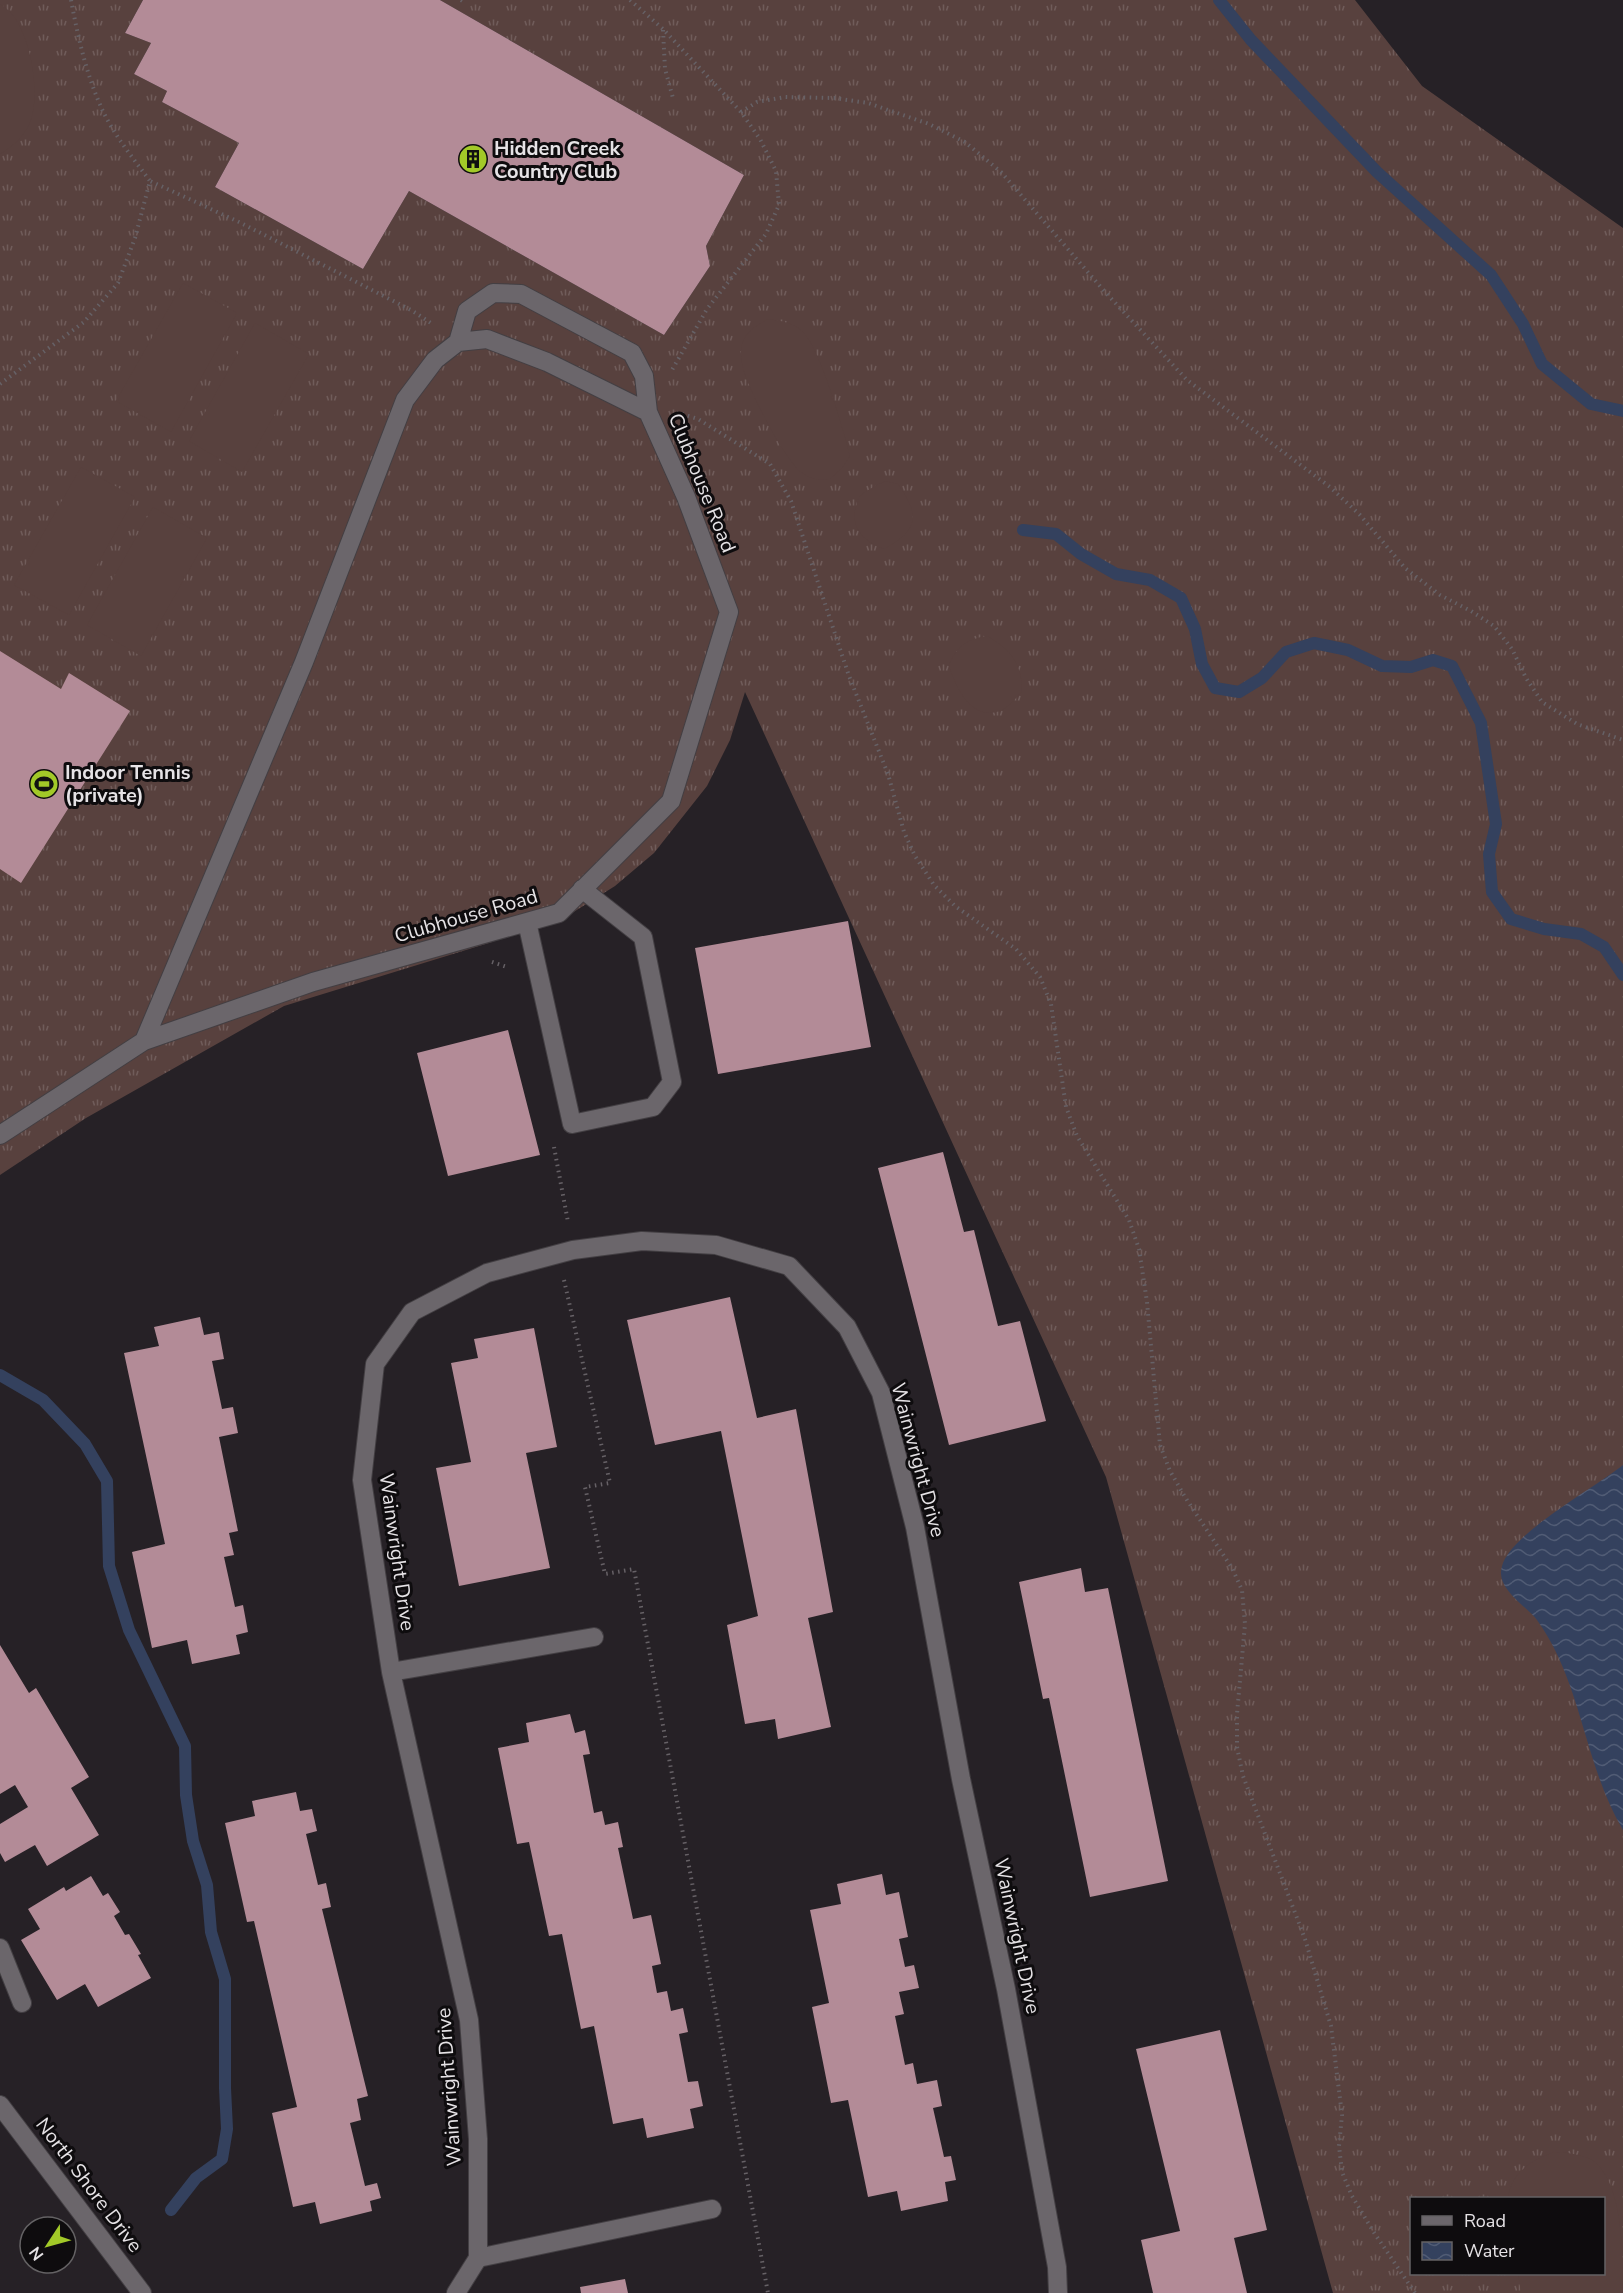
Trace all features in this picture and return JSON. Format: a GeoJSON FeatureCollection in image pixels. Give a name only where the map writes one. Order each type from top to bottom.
{"type":"FeatureCollection","features":[{"type":"Feature","properties":{"kind":"street"},"geometry":{"type":"LineString","coordinates":[[144,1041],[304,662],[405,400],[435,360],[458,342],[467,311],[493,293],[520,294],[632,353],[644,376],[648,412]]}},
{"type":"Feature","properties":{"kind":"street","name":"Clubhouse Road"},"geometry":{"type":"LineString","coordinates":[[0,1135],[144,1041],[313,982],[559,913],[671,801],[729,612],[686,497],[648,412],[547,362],[487,339],[458,342]]}},
{"type":"Feature","properties":{"kind":"street"},"geometry":{"type":"LineString","coordinates":[[527,922],[572,1124],[653,1107],[672,1082],[643,937],[582,889]]}},
{"type":"Feature","properties":{"kind":"street","name":"Wainwright Drive"},"geometry":{"type":"LineString","coordinates":[[478,2258],[478,2139],[469,2020],[391,1672],[362,1480],[375,1364],[412,1312],[487,1273],[565,1252],[642,1241],[716,1245],[789,1266],[847,1327],[881,1393],[915,1527],[961,1779],[1006,1989],[1058,2267],[1058,2293]]}},
{"type":"Feature","properties":{"kind":"street"},"geometry":{"type":"LineString","coordinates":[[391,1672],[594,1636]]}},
{"type":"Feature","properties":{"kind":"street"},"geometry":{"type":"LineString","coordinates":[[0,1948],[22,2003]]}},
{"type":"Feature","properties":{"kind":"street","name":"North Shore Drive"},"geometry":{"type":"LineString","coordinates":[[0,2105],[142,2293]]}},
{"type":"Feature","properties":{"kind":"street"},"geometry":{"type":"LineString","coordinates":[[456,2293],[478,2258],[712,2209]]}},
{"type":"Feature","properties":{"kind":"path"},"geometry":{"type":"LineString","coordinates":[[71,0],[87,71],[102,109],[150,181],[239,222],[401,305],[458,342]]}},
{"type":"Feature","properties":{"kind":"path"},"geometry":{"type":"LineString","coordinates":[[630,0],[663,29],[741,112],[760,138],[776,171],[779,205],[766,234],[707,309],[672,371]]}},
{"type":"Feature","properties":{"kind":"path"},"geometry":{"type":"LineString","coordinates":[[663,29],[665,69],[673,98]]}},
{"type":"Feature","properties":{"kind":"path"},"geometry":{"type":"LineString","coordinates":[[741,112],[757,102],[785,97],[834,98],[868,103],[929,124],[965,142],[1001,172],[1106,293],[1187,380],[1330,487],[1360,516],[1405,568],[1440,595],[1494,626],[1512,649],[1526,678],[1542,702],[1577,724],[1623,740]]}},
{"type":"Feature","properties":{"kind":"path"},"geometry":{"type":"LineString","coordinates":[[0,384],[84,322],[117,283],[135,238],[150,181]]}},
{"type":"Feature","properties":{"kind":"path"},"geometry":{"type":"LineString","coordinates":[[648,412],[677,412],[698,418],[770,464],[791,501],[849,676],[888,774],[904,832],[915,856],[934,885],[948,899],[1016,949],[1040,977],[1051,1004],[1066,1107],[1077,1136],[1128,1220],[1138,1249],[1147,1302],[1160,1445],[1170,1471],[1232,1568],[1242,1590],[1245,1624],[1237,1714],[1237,1747],[1243,1776],[1305,1939],[1331,2026],[1342,2115],[1339,2146],[1342,2172],[1352,2196],[1373,2231],[1415,2293]]}},
{"type":"Feature","properties":{"kind":"path"},"geometry":{"type":"LineString","coordinates":[[490,962],[515,969]]}},
{"type":"Feature","properties":{"kind":"path"},"geometry":{"type":"LineString","coordinates":[[553,1144],[565,1252],[610,1484],[585,1487],[605,1574],[634,1569],[768,2293]]}},
{"type":"Feature","properties":{"kind":"green space","name":"Hidden Creek Country Club"},"geometry":{"type":"Polygon","coordinates":[[[0,0],[143,0],[125,33],[151,43],[134,74],[167,91],[162,102],[239,143],[215,187],[363,269],[409,191],[664,335],[710,266],[706,246],[744,175],[440,0],[1355,0],[1422,86],[1623,228],[1623,2293],[1333,2293],[1106,1477],[745,692],[730,740],[707,786],[654,853],[615,886],[572,913],[527,922],[492,942],[284,1006],[86,1118],[0,1175],[0,0]]]}},
{"type":"Feature","properties":{"kind":"green space"},"geometry":{"type":"Polygon","coordinates":[[[0,4],[10,12],[25,38],[33,72],[34,103],[30,122],[24,133],[0,154],[0,4]]]}},
{"type":"Feature","properties":{"kind":"green space"},"geometry":{"type":"Polygon","coordinates":[[[183,283],[237,313],[171,432],[116,401],[183,283]]]}},
{"type":"Feature","properties":{"kind":"green space"},"geometry":{"type":"Polygon","coordinates":[[[768,319],[782,321],[802,331],[809,339],[823,370],[850,456],[842,468],[830,479],[810,477],[797,468],[772,431],[747,380],[742,362],[742,344],[749,332],[768,319]]]}},
{"type":"Feature","properties":{"kind":"green space"},"geometry":{"type":"Polygon","coordinates":[[[255,323],[309,354],[242,472],[189,441],[255,323]]]}},
{"type":"Feature","properties":{"kind":"green space"},"geometry":{"type":"Polygon","coordinates":[[[81,467],[135,497],[69,615],[14,585],[81,467]]]}},
{"type":"Feature","properties":{"kind":"green space"},"geometry":{"type":"Polygon","coordinates":[[[885,481],[898,484],[910,505],[912,521],[904,535],[884,549],[871,543],[858,530],[855,510],[862,494],[885,481]]]}},
{"type":"Feature","properties":{"kind":"green space"},"geometry":{"type":"Polygon","coordinates":[[[153,507],[207,538],[141,656],[87,625],[153,507]]]}},
{"type":"Feature","properties":{"kind":"green space"},"geometry":{"type":"Polygon","coordinates":[[[987,636],[1002,646],[1013,658],[1020,672],[1022,691],[1004,709],[987,713],[978,710],[965,698],[959,690],[949,665],[963,644],[987,636]]]}},
{"type":"Feature","properties":{"kind":"green space"},"geometry":{"type":"Polygon","coordinates":[[[1555,2152],[1570,2153],[1591,2159],[1604,2173],[1611,2187],[1619,2222],[1622,2241],[1623,2293],[1521,2293],[1518,2275],[1605,2275],[1605,2197],[1508,2197],[1513,2181],[1518,2174],[1538,2159],[1555,2152]]]}},
{"type":"Feature","properties":{"kind":"water"},"geometry":{"type":"Polygon","coordinates":[[[1623,1465],[1623,1830],[1599,1778],[1574,1697],[1552,1644],[1537,1620],[1507,1589],[1501,1574],[1508,1553],[1520,1540],[1555,1512],[1623,1465]]]}},
{"type":"Feature","properties":{"kind":"building","name":"Hidden Creek Country Club"},"geometry":{"type":"Polygon","coordinates":[[[143,0],[440,0],[744,175],[706,246],[710,266],[664,335],[409,191],[363,269],[215,187],[239,143],[162,102],[167,91],[134,74],[151,43],[125,33],[143,0]]]}},
{"type":"Feature","properties":{"kind":"building","name":"Indoor Tennis (private)"},"geometry":{"type":"Polygon","coordinates":[[[0,651],[61,689],[69,673],[130,711],[21,883],[0,869],[0,651]]]}},
{"type":"Feature","properties":{"kind":"building"},"geometry":{"type":"Polygon","coordinates":[[[848,921],[871,1047],[718,1074],[695,948],[848,921]]]}},
{"type":"Feature","properties":{"kind":"building"},"geometry":{"type":"Polygon","coordinates":[[[508,1030],[540,1155],[448,1176],[417,1053],[508,1030]]]}},
{"type":"Feature","properties":{"kind":"building"},"geometry":{"type":"Polygon","coordinates":[[[943,1152],[964,1232],[974,1230],[998,1326],[1020,1321],[1046,1421],[949,1445],[878,1168],[943,1152]]]}},
{"type":"Feature","properties":{"kind":"building"},"geometry":{"type":"Polygon","coordinates":[[[730,1297],[757,1418],[796,1409],[833,1612],[808,1618],[831,1727],[778,1739],[775,1719],[745,1724],[727,1625],[758,1616],[721,1431],[655,1445],[627,1320],[730,1297]]]}},
{"type":"Feature","properties":{"kind":"building"},"geometry":{"type":"Polygon","coordinates":[[[200,1317],[204,1335],[219,1332],[224,1359],[212,1361],[222,1409],[233,1407],[238,1433],[219,1437],[238,1531],[229,1533],[234,1555],[224,1557],[235,1607],[243,1605],[248,1632],[236,1635],[240,1654],[192,1664],[187,1640],[152,1648],[132,1552],[165,1544],[124,1353],[159,1346],[154,1327],[200,1317]]]}},
{"type":"Feature","properties":{"kind":"building"},"geometry":{"type":"Polygon","coordinates":[[[534,1328],[557,1447],[526,1453],[550,1568],[459,1586],[436,1468],[471,1462],[451,1363],[478,1358],[474,1339],[534,1328]]]}},
{"type":"Feature","properties":{"kind":"building"},"geometry":{"type":"Polygon","coordinates":[[[1081,1568],[1085,1592],[1108,1588],[1168,1881],[1090,1897],[1049,1698],[1043,1699],[1019,1582],[1081,1568]]]}},
{"type":"Feature","properties":{"kind":"building"},"geometry":{"type":"Polygon","coordinates":[[[0,1645],[29,1693],[36,1688],[89,1777],[71,1788],[99,1835],[47,1866],[35,1845],[5,1862],[0,1853],[0,1824],[28,1807],[15,1785],[0,1794],[0,1645]]]}},
{"type":"Feature","properties":{"kind":"building"},"geometry":{"type":"Polygon","coordinates":[[[570,1714],[575,1733],[585,1730],[590,1754],[583,1755],[594,1813],[602,1811],[605,1825],[618,1822],[623,1847],[618,1848],[633,1919],[651,1915],[661,1964],[652,1966],[657,1993],[667,1991],[671,2011],[683,2008],[688,2032],[679,2034],[688,2082],[698,2081],[703,2106],[690,2109],[694,2128],[647,2138],[643,2118],[613,2124],[594,2026],[581,2029],[562,1934],[549,1936],[529,1842],[517,1844],[498,1748],[529,1742],[526,1723],[570,1714]]]}},
{"type":"Feature","properties":{"kind":"building"},"geometry":{"type":"Polygon","coordinates":[[[296,1792],[300,1811],[312,1809],[317,1831],[306,1834],[318,1885],[326,1883],[331,1907],[322,1909],[368,2096],[357,2099],[361,2120],[350,2123],[365,2186],[377,2183],[381,2198],[370,2201],[372,2211],[320,2224],[315,2202],[293,2207],[272,2113],[297,2107],[254,1921],[247,1922],[225,1823],[255,1816],[252,1801],[296,1792]]]}},
{"type":"Feature","properties":{"kind":"building"},"geometry":{"type":"Polygon","coordinates":[[[882,1874],[886,1895],[899,1892],[908,1937],[899,1939],[905,1967],[914,1965],[919,1988],[899,1992],[904,2014],[895,2016],[905,2065],[913,2063],[917,2084],[937,2080],[942,2106],[933,2108],[944,2157],[951,2156],[956,2180],[945,2182],[948,2201],[901,2211],[897,2191],[868,2197],[848,2100],[831,2103],[812,2007],[829,2003],[810,1910],[841,1904],[837,1884],[882,1874]]]}},
{"type":"Feature","properties":{"kind":"building"},"geometry":{"type":"Polygon","coordinates":[[[91,1876],[103,1896],[108,1893],[120,1912],[114,1916],[125,1935],[129,1934],[141,1954],[138,1955],[151,1978],[98,2007],[85,1984],[57,2000],[21,1940],[40,1929],[28,1909],[64,1887],[66,1891],[91,1876]]]}},
{"type":"Feature","properties":{"kind":"building"},"geometry":{"type":"Polygon","coordinates":[[[1220,2030],[1267,2230],[1234,2238],[1247,2293],[1153,2293],[1141,2240],[1180,2231],[1136,2049],[1220,2030]]]}},
{"type":"Feature","properties":{"kind":"building"},"geometry":{"type":"Polygon","coordinates":[[[625,2279],[628,2293],[581,2293],[580,2287],[625,2279]]]}},
{"type":"Feature","properties":{"kind":"waterway"},"geometry":{"type":"LineString","coordinates":[[1219,0],[1251,40],[1377,172],[1491,275],[1523,324],[1542,364],[1591,404],[1623,411]]}},
{"type":"Feature","properties":{"kind":"waterway"},"geometry":{"type":"LineString","coordinates":[[1023,530],[1056,534],[1081,554],[1116,574],[1150,580],[1181,598],[1195,629],[1202,664],[1215,688],[1239,692],[1262,678],[1286,652],[1314,643],[1348,650],[1382,666],[1411,667],[1433,660],[1452,666],[1481,723],[1496,824],[1489,854],[1492,892],[1511,919],[1544,929],[1581,934],[1604,947],[1623,975]]}},
{"type":"Feature","properties":{"kind":"waterway"},"geometry":{"type":"LineString","coordinates":[[0,1375],[43,1400],[85,1444],[107,1481],[109,1566],[129,1630],[185,1746],[186,1795],[193,1841],[207,1885],[211,1932],[225,1979],[227,2129],[222,2159],[196,2178],[171,2210]]}},
{"type":"Feature","properties":{"kind":"place","name":"Hidden Creek Country Club"},"geometry":{"type":"Point","coordinates":[473,159]}},
{"type":"Feature","properties":{"kind":"place","name":"Indoor Tennis (private)"},"geometry":{"type":"Point","coordinates":[44,784]}}]}
